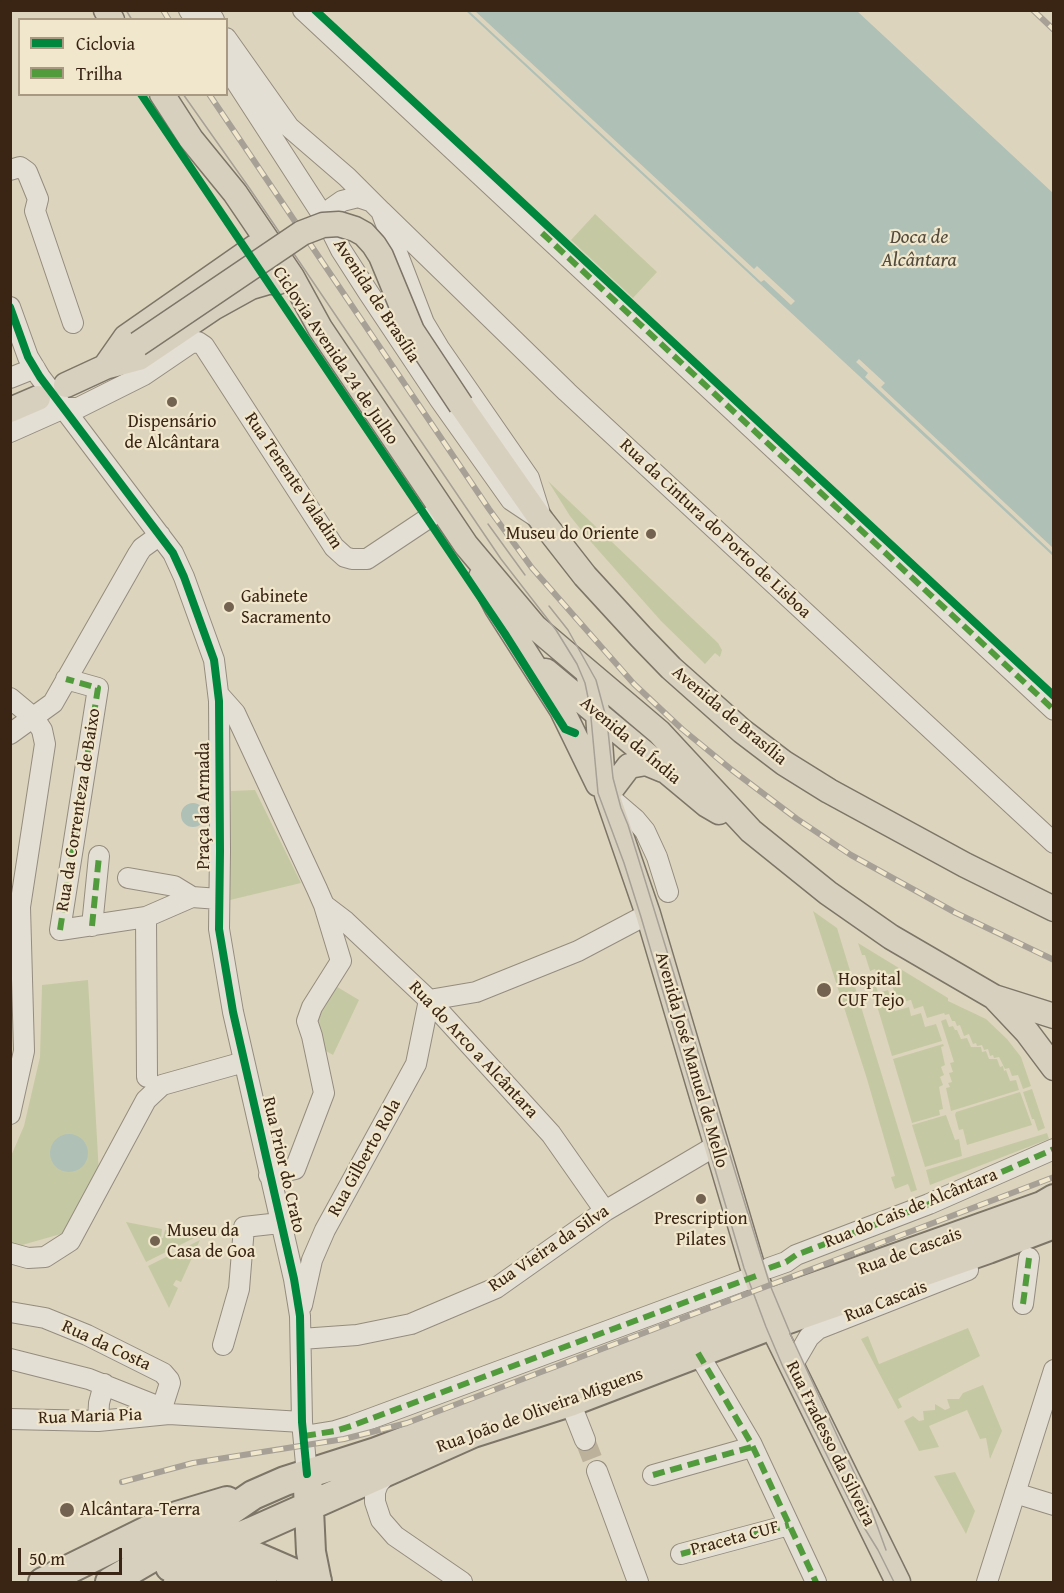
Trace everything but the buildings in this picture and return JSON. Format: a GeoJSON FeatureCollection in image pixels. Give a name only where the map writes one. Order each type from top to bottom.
{"type":"FeatureCollection","features":[{"type":"Feature","properties":{"kind":"highway","name":"Rua de Cascais"},"geometry":{"type":"LineString","coordinates":[[1042,1206],[1053,1218],[1029,1232],[988,1249],[770,1314],[1042,1206]]}},
{"type":"Feature","properties":{"kind":"highway","name":"Rua João de Oliveira Miguens"},"geometry":{"type":"LineString","coordinates":[[143,1582],[186,1558],[252,1532],[472,1433],[570,1401],[698,1353],[770,1314]]}},
{"type":"Feature","properties":{"kind":"highway","name":"Rua João de Oliveira Miguens"},"geometry":{"type":"LineString","coordinates":[[253,1495],[307,1474],[770,1314]]}},
{"type":"Feature","properties":{"kind":"highway"},"geometry":{"type":"LineString","coordinates":[[307,1474],[311,1552],[319,1582]]}},
{"type":"Feature","properties":{"kind":"highway"},"geometry":{"type":"LineString","coordinates":[[43,1582],[177,1516],[210,1505],[253,1495]]}},
{"type":"Feature","properties":{"kind":"highway"},"geometry":{"type":"LineString","coordinates":[[110,1582],[218,1519],[253,1495]]}},
{"type":"Feature","properties":{"kind":"highway"},"geometry":{"type":"LineString","coordinates":[[217,1545],[236,1548],[319,1582]]}},
{"type":"Feature","properties":{"kind":"highway"},"geometry":{"type":"LineString","coordinates":[[178,1582],[207,1570],[222,1568],[244,1573],[262,1582]]}},
{"type":"Feature","properties":{"kind":"main road"},"geometry":{"type":"LineString","coordinates":[[163,96],[191,139],[224,200],[255,247],[285,279]]}},
{"type":"Feature","properties":{"kind":"main road"},"geometry":{"type":"LineString","coordinates":[[191,139],[235,193],[285,279],[320,327],[466,545],[496,608],[518,641]]}},
{"type":"Feature","properties":{"kind":"main road"},"geometry":{"type":"LineString","coordinates":[[65,397],[138,344],[302,233],[323,225],[339,224],[364,234],[374,245],[381,256],[412,331],[460,405],[542,521]]}},
{"type":"Feature","properties":{"kind":"main road"},"geometry":{"type":"LineString","coordinates":[[105,367],[126,337],[255,247]]}},
{"type":"Feature","properties":{"kind":"main road"},"geometry":{"type":"LineString","coordinates":[[105,367],[139,358],[213,308],[251,287],[285,279]]}},
{"type":"Feature","properties":{"kind":"main road"},"geometry":{"type":"LineString","coordinates":[[10,410],[38,381]]}},
{"type":"Feature","properties":{"kind":"main road","name":"Avenida de Brasília"},"geometry":{"type":"LineString","coordinates":[[542,521],[585,576],[641,637],[703,697],[763,748],[829,790],[965,865],[1053,909]]}},
{"type":"Feature","properties":{"kind":"main road","name":"Avenida da Índia"},"geometry":{"type":"LineString","coordinates":[[466,545],[535,627],[659,732],[751,831],[798,870],[859,915],[919,954],[994,997],[1049,1016]]}},
{"type":"Feature","properties":{"kind":"main road","name":"Avenida da Índia"},"geometry":{"type":"LineString","coordinates":[[518,641],[548,673],[707,805],[751,831]]}},
{"type":"Feature","properties":{"kind":"main road","name":"Avenida José Manuel de Mello"},"geometry":{"type":"LineString","coordinates":[[518,641],[562,710],[610,805]]}},
{"type":"Feature","properties":{"kind":"main road","name":"Avenida José Manuel de Mello"},"geometry":{"type":"LineString","coordinates":[[588,673],[598,714],[602,769],[610,805],[648,914],[717,1145],[762,1272],[770,1314]]}},
{"type":"Feature","properties":{"kind":"main road"},"geometry":{"type":"LineString","coordinates":[[610,805],[629,766],[646,763],[671,775]]}},
{"type":"Feature","properties":{"kind":"main road","name":"Avenida da Índia"},"geometry":{"type":"LineString","coordinates":[[994,997],[1028,1032],[1053,1068]]}},
{"type":"Feature","properties":{"kind":"main road","name":"Rua Fradesso da Silveira"},"geometry":{"type":"LineString","coordinates":[[770,1314],[792,1366],[898,1582]]}},
{"type":"Feature","properties":{"kind":"street"},"geometry":{"type":"LineString","coordinates":[[303,10],[1053,710]]}},
{"type":"Feature","properties":{"kind":"street","name":"Avenida de Brasília"},"geometry":{"type":"LineString","coordinates":[[228,52],[289,128],[376,206],[424,323],[529,478],[542,521]]}},
{"type":"Feature","properties":{"kind":"street","name":"Avenida de Brasília"},"geometry":{"type":"LineString","coordinates":[[228,52],[341,250],[368,292],[511,500],[542,521]]}},
{"type":"Feature","properties":{"kind":"street"},"geometry":{"type":"LineString","coordinates":[[10,170],[20,167],[27,172],[38,199],[35,211],[73,323]]}},
{"type":"Feature","properties":{"kind":"street"},"geometry":{"type":"LineString","coordinates":[[327,222],[332,208],[342,201],[358,197],[376,206]]}},
{"type":"Feature","properties":{"kind":"street","name":"Rua da Cintura do Porto de Lisboa"},"geometry":{"type":"LineString","coordinates":[[376,206],[567,392],[1053,843]]}},
{"type":"Feature","properties":{"kind":"street","name":"Praça da Armada"},"geometry":{"type":"LineString","coordinates":[[10,307],[38,381],[65,397],[177,561],[214,660],[219,695],[219,908]]}},
{"type":"Feature","properties":{"kind":"street","name":"Rua Tenente Valadim"},"geometry":{"type":"LineString","coordinates":[[65,397],[78,408],[144,375],[191,343],[198,342],[204,346],[334,547],[345,557],[352,560],[367,559],[442,510]]}},
{"type":"Feature","properties":{"kind":"street"},"geometry":{"type":"LineString","coordinates":[[10,378],[38,381]]}},
{"type":"Feature","properties":{"kind":"street"},"geometry":{"type":"LineString","coordinates":[[10,432],[65,397]]}},
{"type":"Feature","properties":{"kind":"street"},"geometry":{"type":"LineString","coordinates":[[10,734],[53,704],[138,554],[142,548],[160,535]]}},
{"type":"Feature","properties":{"kind":"street","name":"Rua da Correnteza de Baixo"},"geometry":{"type":"LineString","coordinates":[[66,679],[98,688],[60,930],[92,926]]}},
{"type":"Feature","properties":{"kind":"street"},"geometry":{"type":"LineString","coordinates":[[219,695],[235,713],[321,897],[340,961],[312,1007],[307,1021],[324,1092],[295,1169],[269,1175]]}},
{"type":"Feature","properties":{"kind":"street"},"geometry":{"type":"LineString","coordinates":[[10,698],[34,718],[42,730],[45,744],[20,908],[15,924],[23,972],[24,1051],[10,1114]]}},
{"type":"Feature","properties":{"kind":"street","name":"Avenida José Manuel de Mello"},"geometry":{"type":"LineString","coordinates":[[610,805],[635,819],[645,831],[657,857],[668,892]]}},
{"type":"Feature","properties":{"kind":"street"},"geometry":{"type":"LineString","coordinates":[[99,856],[92,926],[146,917],[192,897]]}},
{"type":"Feature","properties":{"kind":"street"},"geometry":{"type":"LineString","coordinates":[[128,878],[174,885],[192,897],[219,908]]}},
{"type":"Feature","properties":{"kind":"street","name":"Rua do Arco a Alcântara"},"geometry":{"type":"LineString","coordinates":[[321,897],[429,1000],[551,1134],[605,1211]]}},
{"type":"Feature","properties":{"kind":"street","name":"Rua Prior do Crato"},"geometry":{"type":"LineString","coordinates":[[219,908],[223,962],[294,1279],[300,1316],[303,1429],[307,1474]]}},
{"type":"Feature","properties":{"kind":"street"},"geometry":{"type":"LineString","coordinates":[[429,1000],[476,992],[578,951],[648,914]]}},
{"type":"Feature","properties":{"kind":"street"},"geometry":{"type":"LineString","coordinates":[[146,917],[147,1077]]}},
{"type":"Feature","properties":{"kind":"street","name":"Rua Gilberto Rola"},"geometry":{"type":"LineString","coordinates":[[300,1316],[312,1260],[325,1230],[416,1064],[429,1000]]}},
{"type":"Feature","properties":{"kind":"street"},"geometry":{"type":"LineString","coordinates":[[10,1253],[28,1258],[45,1257],[70,1241],[146,1100],[162,1085],[244,1062]]}},
{"type":"Feature","properties":{"kind":"street","name":"Rua Vieira da Silva"},"geometry":{"type":"LineString","coordinates":[[301,1339],[357,1335],[411,1324],[496,1288],[605,1211],[717,1145]]}},
{"type":"Feature","properties":{"kind":"street","name":"Rua do Cais de Alcântara"},"geometry":{"type":"LineString","coordinates":[[303,1429],[334,1431],[395,1411],[762,1272],[796,1255],[929,1204],[1053,1149]]}},
{"type":"Feature","properties":{"kind":"street"},"geometry":{"type":"LineString","coordinates":[[223,1345],[239,1289],[244,1227],[280,1223]]}},
{"type":"Feature","properties":{"kind":"street","name":"Rua Cascais"},"geometry":{"type":"LineString","coordinates":[[792,1366],[813,1332],[974,1268],[988,1249]]}},
{"type":"Feature","properties":{"kind":"street"},"geometry":{"type":"LineString","coordinates":[[1023,1304],[1029,1258]]}},
{"type":"Feature","properties":{"kind":"street","name":"Rua da Costa"},"geometry":{"type":"LineString","coordinates":[[10,1312],[45,1318],[87,1335],[163,1373],[170,1383],[166,1411]]}},
{"type":"Feature","properties":{"kind":"street"},"geometry":{"type":"LineString","coordinates":[[698,1353],[752,1447],[816,1582]]}},
{"type":"Feature","properties":{"kind":"street"},"geometry":{"type":"LineString","coordinates":[[10,1359],[104,1384],[166,1411],[303,1429]]}},
{"type":"Feature","properties":{"kind":"street"},"geometry":{"type":"LineString","coordinates":[[987,1582],[1053,1370]]}},
{"type":"Feature","properties":{"kind":"street"},"geometry":{"type":"LineString","coordinates":[[98,1420],[99,1403],[104,1384]]}},
{"type":"Feature","properties":{"kind":"street"},"geometry":{"type":"LineString","coordinates":[[570,1401],[585,1440]]}},
{"type":"Feature","properties":{"kind":"street","name":"Rua Maria Pia"},"geometry":{"type":"LineString","coordinates":[[10,1419],[98,1420],[166,1411]]}},
{"type":"Feature","properties":{"kind":"street"},"geometry":{"type":"LineString","coordinates":[[653,1475],[752,1447]]}},
{"type":"Feature","properties":{"kind":"street"},"geometry":{"type":"LineString","coordinates":[[390,1470],[378,1484],[375,1492],[375,1502],[381,1520],[395,1536],[462,1582]]}},
{"type":"Feature","properties":{"kind":"street"},"geometry":{"type":"LineString","coordinates":[[597,1471],[638,1582]]}},
{"type":"Feature","properties":{"kind":"street"},"geometry":{"type":"LineString","coordinates":[[1015,1493],[1053,1505]]}},
{"type":"Feature","properties":{"kind":"street","name":"Praceta CUF"},"geometry":{"type":"LineString","coordinates":[[681,1554],[789,1525]]}},
{"type":"Feature","properties":{"kind":"green space"},"geometry":{"type":"Polygon","coordinates":[[[595,214],[657,272],[633,298],[571,240],[595,214]]]}},
{"type":"Feature","properties":{"kind":"green space"},"geometry":{"type":"Polygon","coordinates":[[[548,481],[718,643],[722,650],[720,657],[715,653],[705,664],[661,621],[570,516],[548,481]]]}},
{"type":"Feature","properties":{"kind":"green space"},"geometry":{"type":"Polygon","coordinates":[[[255,790],[301,883],[230,900],[231,791],[255,790]]]}},
{"type":"Feature","properties":{"kind":"green space"},"geometry":{"type":"Polygon","coordinates":[[[813,911],[837,928],[917,1190],[911,1192],[908,1184],[895,1189],[891,1177],[895,1176],[867,1079],[813,911]]]}},
{"type":"Feature","properties":{"kind":"green space"},"geometry":{"type":"Polygon","coordinates":[[[858,943],[948,998],[948,1001],[986,1019],[1007,1039],[1021,1057],[1031,1086],[1023,1089],[1018,1075],[1012,1076],[1009,1068],[1005,1069],[999,1057],[990,1056],[988,1049],[984,1050],[982,1045],[973,1044],[969,1034],[964,1036],[960,1025],[957,1026],[955,1021],[952,1021],[949,1014],[944,1013],[927,1018],[923,1006],[914,1009],[911,1000],[901,1002],[891,982],[884,984],[880,973],[877,974],[875,969],[870,971],[858,943]]]}},
{"type":"Feature","properties":{"kind":"green space"},"geometry":{"type":"Polygon","coordinates":[[[874,978],[878,993],[888,990],[895,1011],[909,1007],[911,1016],[921,1013],[925,1027],[936,1024],[942,1041],[892,1056],[869,979],[874,978]]]}},
{"type":"Feature","properties":{"kind":"green space"},"geometry":{"type":"Polygon","coordinates":[[[88,980],[99,1174],[68,1232],[15,1247],[11,1245],[11,1156],[24,1126],[40,1057],[42,985],[88,980]]]}},
{"type":"Feature","properties":{"kind":"green space"},"geometry":{"type":"Polygon","coordinates":[[[334,985],[359,1000],[333,1055],[319,1047],[315,1017],[334,985]]]}},
{"type":"Feature","properties":{"kind":"green space"},"geometry":{"type":"Polygon","coordinates":[[[946,1019],[949,1027],[953,1026],[957,1030],[961,1039],[967,1038],[971,1047],[981,1047],[982,1052],[986,1051],[989,1059],[997,1059],[1000,1067],[1003,1066],[1004,1071],[1006,1070],[1010,1081],[1016,1080],[1019,1090],[951,1111],[946,1088],[950,1087],[948,1083],[952,1082],[949,1073],[953,1072],[950,1063],[954,1062],[941,1021],[946,1019]]]}},
{"type":"Feature","properties":{"kind":"green space"},"geometry":{"type":"Polygon","coordinates":[[[943,1044],[944,1046],[941,1047],[945,1065],[941,1067],[944,1075],[940,1077],[943,1085],[939,1087],[943,1109],[939,1110],[940,1115],[912,1123],[893,1059],[943,1044]]]}},
{"type":"Feature","properties":{"kind":"green space"},"geometry":{"type":"Polygon","coordinates":[[[1032,1089],[1045,1128],[1038,1131],[1023,1092],[1032,1089]]]}},
{"type":"Feature","properties":{"kind":"green space"},"geometry":{"type":"Polygon","coordinates":[[[1020,1092],[1032,1125],[967,1145],[963,1129],[959,1130],[956,1112],[1020,1092]]]}},
{"type":"Feature","properties":{"kind":"green space"},"geometry":{"type":"Polygon","coordinates":[[[946,1115],[955,1140],[959,1139],[962,1156],[925,1167],[912,1125],[946,1115]]]}},
{"type":"Feature","properties":{"kind":"green space"},"geometry":{"type":"Polygon","coordinates":[[[1047,1133],[1049,1139],[930,1185],[926,1170],[1047,1133]]]}},
{"type":"Feature","properties":{"kind":"green space"},"geometry":{"type":"Polygon","coordinates":[[[126,1222],[162,1229],[161,1238],[165,1230],[198,1236],[146,1262],[126,1222]]]}},
{"type":"Feature","properties":{"kind":"green space"},"geometry":{"type":"Polygon","coordinates":[[[200,1240],[181,1282],[176,1280],[173,1285],[178,1288],[169,1308],[148,1266],[200,1240]]]}},
{"type":"Feature","properties":{"kind":"green space"},"geometry":{"type":"Polygon","coordinates":[[[968,1328],[980,1356],[898,1399],[902,1407],[898,1409],[861,1339],[868,1336],[879,1364],[968,1328]]]}},
{"type":"Feature","properties":{"kind":"green space"},"geometry":{"type":"Polygon","coordinates":[[[983,1385],[1002,1431],[990,1459],[986,1438],[980,1439],[967,1410],[929,1426],[939,1447],[919,1451],[904,1421],[913,1416],[919,1421],[924,1420],[923,1411],[935,1410],[935,1404],[945,1410],[950,1408],[947,1399],[959,1399],[963,1393],[983,1385]]]}},
{"type":"Feature","properties":{"kind":"green space"},"geometry":{"type":"Polygon","coordinates":[[[955,1472],[975,1511],[966,1534],[934,1476],[955,1472]]]}},
{"type":"Feature","properties":{"kind":"water","name":"Doca de Alcântara"},"geometry":{"type":"Polygon","coordinates":[[[466,11],[857,11],[1053,193],[1053,556],[466,11]]]}},
{"type":"Feature","properties":{"kind":"water"},"geometry":{"type":"Polygon","coordinates":[[[193,803],[198,804],[204,810],[204,820],[198,826],[193,827],[188,826],[182,820],[181,815],[182,810],[188,804],[193,803]]]}},
{"type":"Feature","properties":{"kind":"water"},"geometry":{"type":"Polygon","coordinates":[[[69,1134],[82,1140],[88,1153],[82,1166],[69,1172],[56,1166],[50,1153],[56,1140],[69,1134]]]}},
{"type":"Feature","properties":{"kind":"pier"},"geometry":{"type":"Polygon","coordinates":[[[469,11],[475,11],[754,269],[757,266],[795,301],[791,305],[764,280],[761,282],[469,11]]]}},
{"type":"Feature","properties":{"kind":"pier"},"geometry":{"type":"Polygon","coordinates":[[[859,359],[885,383],[881,387],[1053,548],[1053,553],[865,377],[868,373],[856,362],[859,359]]]}},
{"type":"Feature","properties":{"kind":"tunnel"},"geometry":{"type":"LineString","coordinates":[[585,1440],[597,1471]]}},
{"type":"Feature","properties":{"kind":"tram line"},"geometry":{"type":"LineString","coordinates":[[126,10],[131,18]]}},
{"type":"Feature","properties":{"kind":"tram line"},"geometry":{"type":"LineString","coordinates":[[184,96],[501,559],[556,630],[577,664],[585,683],[590,707],[598,793],[641,917],[744,1268],[783,1367],[857,1516],[894,1582]]}},
{"type":"Feature","properties":{"kind":"tram line"},"geometry":{"type":"LineString","coordinates":[[488,524],[525,575]]}},
{"type":"Feature","properties":{"kind":"tram line"},"geometry":{"type":"LineString","coordinates":[[549,606],[568,630],[596,680],[607,721],[613,778],[621,808],[770,1285],[871,1509],[886,1550]]}},
{"type":"Feature","properties":{"kind":"railway"},"geometry":{"type":"LineString","coordinates":[[163,10],[168,18]]}},
{"type":"Feature","properties":{"kind":"railway"},"geometry":{"type":"LineString","coordinates":[[1033,10],[1054,30]]}},
{"type":"Feature","properties":{"kind":"railway"},"geometry":{"type":"LineString","coordinates":[[210,96],[489,509],[532,568],[634,684],[682,729],[732,770],[797,819],[851,855],[956,913],[1054,960]]}},
{"type":"Feature","properties":{"kind":"railway"},"geometry":{"type":"LineString","coordinates":[[122,1482],[193,1463],[344,1439],[407,1423],[1054,1177]]}},
{"type":"Feature","properties":{"kind":"marked path"},"geometry":{"type":"LineString","coordinates":[[542,233],[1054,710]]}},
{"type":"Feature","properties":{"kind":"marked path"},"geometry":{"type":"LineString","coordinates":[[60,930],[98,688],[66,679]]}},
{"type":"Feature","properties":{"kind":"marked path"},"geometry":{"type":"LineString","coordinates":[[92,926],[99,856]]}},
{"type":"Feature","properties":{"kind":"marked path"},"geometry":{"type":"LineString","coordinates":[[769,1268],[786,1262],[796,1255],[929,1204],[1054,1149]]}},
{"type":"Feature","properties":{"kind":"marked path"},"geometry":{"type":"LineString","coordinates":[[1023,1304],[1029,1258]]}},
{"type":"Feature","properties":{"kind":"marked path"},"geometry":{"type":"LineString","coordinates":[[304,1436],[351,1426],[756,1276]]}},
{"type":"Feature","properties":{"kind":"marked path"},"geometry":{"type":"LineString","coordinates":[[698,1353],[751,1443],[816,1582]]}},
{"type":"Feature","properties":{"kind":"marked path"},"geometry":{"type":"LineString","coordinates":[[653,1475],[752,1447]]}},
{"type":"Feature","properties":{"kind":"marked path"},"geometry":{"type":"LineString","coordinates":[[681,1554],[789,1525]]}},
{"type":"Feature","properties":{"kind":"cycle path"},"geometry":{"type":"LineString","coordinates":[[315,10],[1054,696]]}},
{"type":"Feature","properties":{"kind":"cycle path","name":"Ciclovia Avenida 24 de Julho"},"geometry":{"type":"LineString","coordinates":[[142,96],[505,634],[565,729],[575,733]]}},
{"type":"Feature","properties":{"kind":"cycle path"},"geometry":{"type":"LineString","coordinates":[[10,307],[28,357],[40,377],[173,553],[214,660],[219,701],[219,929],[233,1012],[294,1279],[300,1316],[302,1422],[307,1474]]}},
{"type":"Feature","properties":{"kind":"place","name":"Dispensário de Alcântara"},"geometry":{"type":"Point","coordinates":[172,402]}},
{"type":"Feature","properties":{"kind":"place","name":"Museu do Oriente"},"geometry":{"type":"Point","coordinates":[651,534]}},
{"type":"Feature","properties":{"kind":"place","name":"Gabinete Sacramento"},"geometry":{"type":"Point","coordinates":[229,607]}},
{"type":"Feature","properties":{"kind":"place","name":"Hospital CUF Tejo"},"geometry":{"type":"Point","coordinates":[824,990]}},
{"type":"Feature","properties":{"kind":"place","name":"Prescription Pilates"},"geometry":{"type":"Point","coordinates":[701,1199]}},
{"type":"Feature","properties":{"kind":"place","name":"Museu da Casa de Goa"},"geometry":{"type":"Point","coordinates":[155,1241]}},
{"type":"Feature","properties":{"kind":"place","name":"Alcântara-Terra"},"geometry":{"type":"Point","coordinates":[67,1510]}}]}
